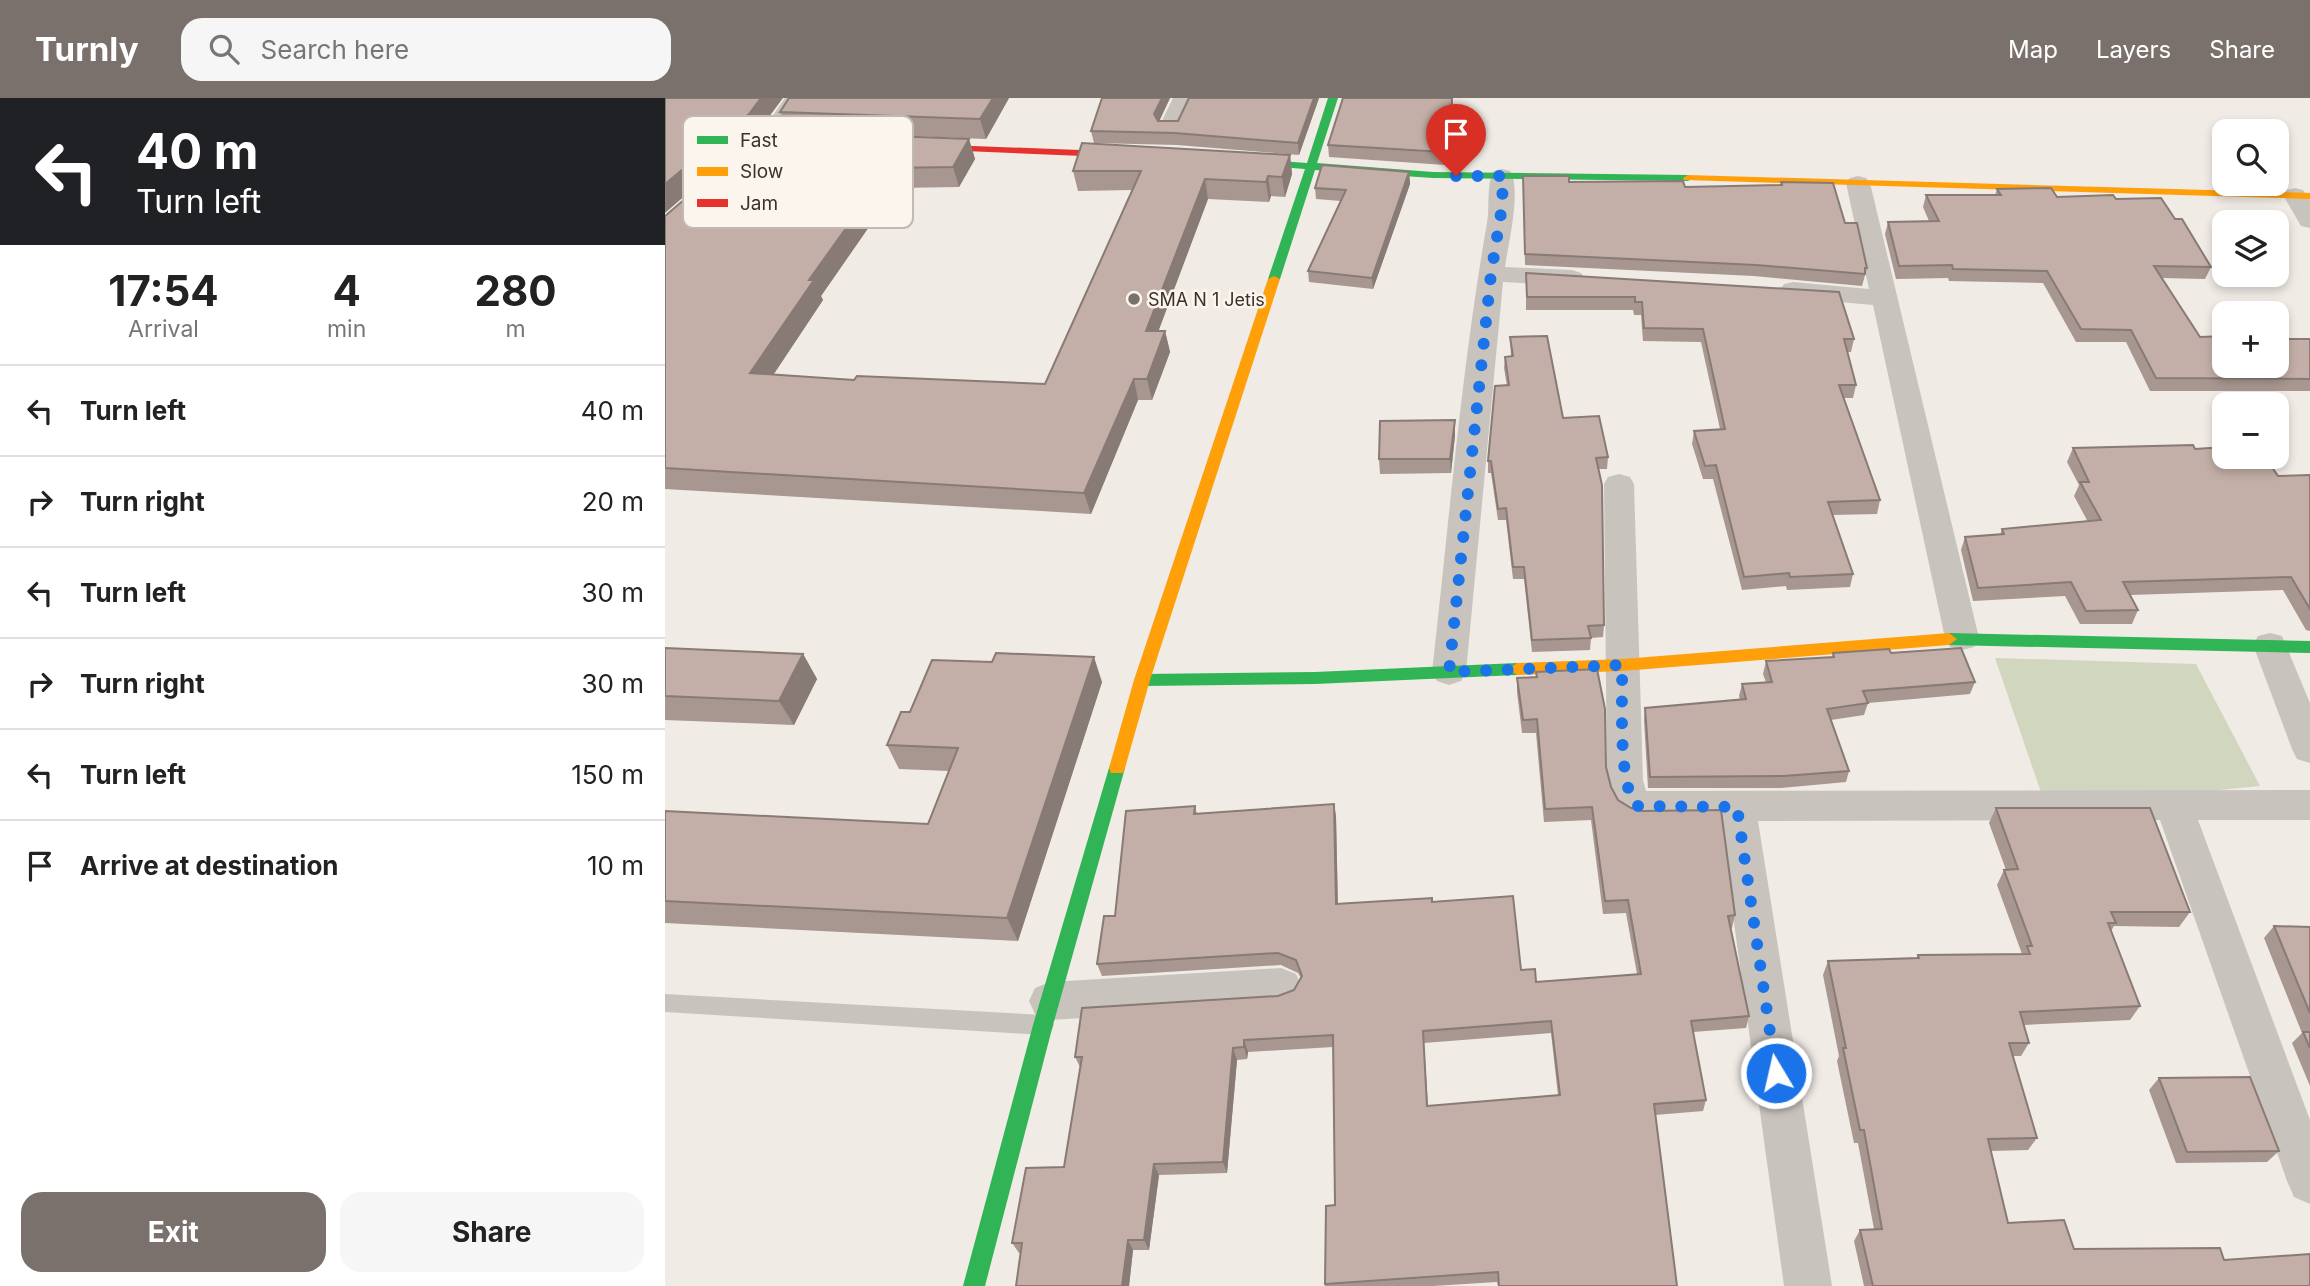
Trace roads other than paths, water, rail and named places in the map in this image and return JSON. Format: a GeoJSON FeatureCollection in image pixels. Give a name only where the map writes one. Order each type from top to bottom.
{"type":"FeatureCollection","features":[{"type":"Feature","properties":{"kind":"street"},"geometry":{"type":"LineString","coordinates":[[787,116],[796,98]]}},
{"type":"Feature","properties":{"kind":"street"},"geometry":{"type":"LineString","coordinates":[[1170,127],[1184,98]]}},
{"type":"Feature","properties":{"kind":"street"},"geometry":{"type":"LineString","coordinates":[[974,1286],[1047,1013],[1142,680],[1333,98]]}},
{"type":"Feature","properties":{"kind":"street"},"geometry":{"type":"LineString","coordinates":[[913,146],[1153,156]]}},
{"type":"Feature","properties":{"kind":"street"},"geometry":{"type":"LineString","coordinates":[[1225,160],[1433,175],[1858,183],[2302,196],[2310,221]]}},
{"type":"Feature","properties":{"kind":"street"},"geometry":{"type":"LineString","coordinates":[[1449,672],[1491,274],[1502,207],[1503,176]]}},
{"type":"Feature","properties":{"kind":"street"},"geometry":{"type":"LineString","coordinates":[[1858,183],[1962,638]]}},
{"type":"Feature","properties":{"kind":"street"},"geometry":{"type":"LineString","coordinates":[[1491,274],[1601,279]]}},
{"type":"Feature","properties":{"kind":"street"},"geometry":{"type":"LineString","coordinates":[[1767,288],[1883,298]]}},
{"type":"Feature","properties":{"kind":"street"},"geometry":{"type":"LineString","coordinates":[[1619,484],[1625,780],[1630,799],[1637,806],[2310,805]]}},
{"type":"Feature","properties":{"kind":"street"},"geometry":{"type":"LineString","coordinates":[[1142,680],[1315,678],[1622,665],[1962,638],[2310,647]]}},
{"type":"Feature","properties":{"kind":"street"},"geometry":{"type":"LineString","coordinates":[[2270,645],[2310,749]]}},
{"type":"Feature","properties":{"kind":"street"},"geometry":{"type":"LineString","coordinates":[[1737,807],[1808,1286]]}},
{"type":"Feature","properties":{"kind":"street"},"geometry":{"type":"LineString","coordinates":[[2174,807],[2310,1181]]}},
{"type":"Feature","properties":{"kind":"street"},"geometry":{"type":"LineString","coordinates":[[1047,1013],[1281,987]]}},
{"type":"Feature","properties":{"kind":"lane"},"geometry":{"type":"LineString","coordinates":[[665,1003],[1047,1013]]}},
{"type":"Feature","properties":{"kind":"place","name":"SMA N 1 Jetis"},"geometry":{"type":"Point","coordinates":[1134,299]}}]}
